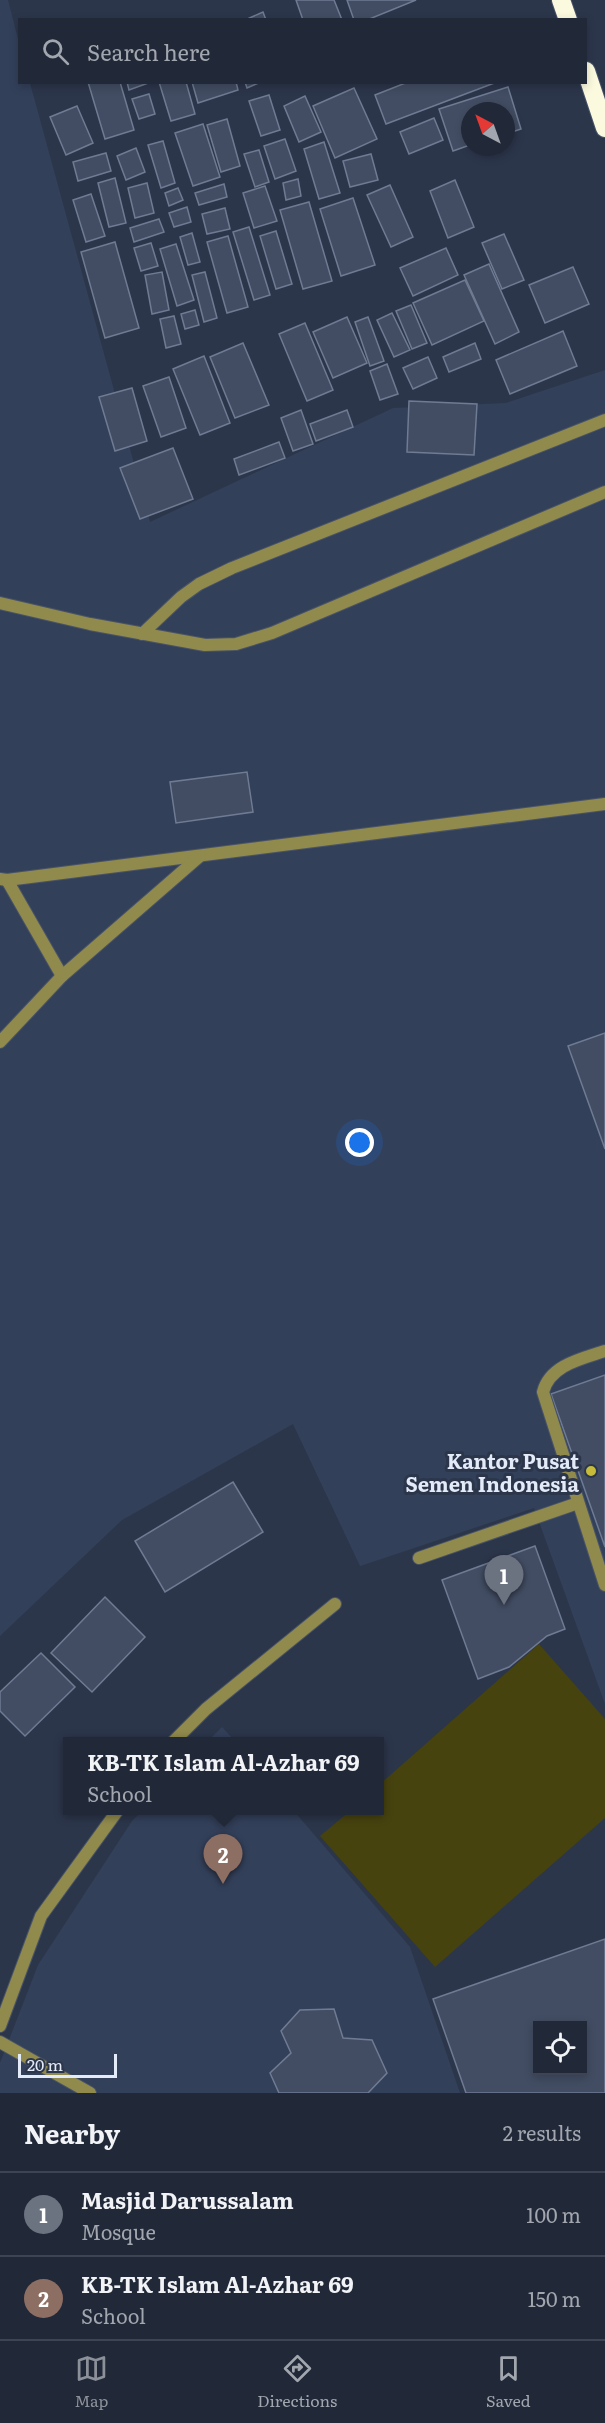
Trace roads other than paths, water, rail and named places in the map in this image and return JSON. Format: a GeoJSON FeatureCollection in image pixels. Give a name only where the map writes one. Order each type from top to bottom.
{"type":"FeatureCollection","features":[{"type":"Feature","properties":{"kind":"highway"},"geometry":{"type":"LineString","coordinates":[[561,0],[567,18]]}},
{"type":"Feature","properties":{"kind":"highway"},"geometry":{"type":"LineString","coordinates":[[587,77],[605,128]]}},
{"type":"Feature","properties":{"kind":"street"},"geometry":{"type":"LineString","coordinates":[[142,634],[181,597],[199,584],[232,568],[605,420]]}},
{"type":"Feature","properties":{"kind":"street"},"geometry":{"type":"LineString","coordinates":[[0,603],[90,624],[205,645],[236,644],[272,633],[605,492]]}},
{"type":"Feature","properties":{"kind":"street"},"geometry":{"type":"LineString","coordinates":[[63,976],[4,880],[605,804]]}},
{"type":"Feature","properties":{"kind":"street"},"geometry":{"type":"LineString","coordinates":[[0,1042],[63,976],[200,856]]}},
{"type":"Feature","properties":{"kind":"street"},"geometry":{"type":"LineString","coordinates":[[605,1352],[575,1361],[551,1374],[543,1392],[605,1585]]}},
{"type":"Feature","properties":{"kind":"street"},"geometry":{"type":"LineString","coordinates":[[419,1558],[578,1503]]}},
{"type":"Feature","properties":{"kind":"street"},"geometry":{"type":"LineString","coordinates":[[178,1737],[206,1709],[335,1604]]}},
{"type":"Feature","properties":{"kind":"street"},"geometry":{"type":"LineString","coordinates":[[0,2026],[41,1916],[114,1815]]}},
{"type":"Feature","properties":{"kind":"street"},"geometry":{"type":"LineString","coordinates":[[0,2042],[90,2093]]}},
{"type":"Feature","properties":{"kind":"place","name":"Kantor Pusat Semen Indonesia"},"geometry":{"type":"Point","coordinates":[591,1471]}},
{"type":"Feature","properties":{"kind":"place","name":"Masjid Darussalam"},"geometry":{"type":"Point","coordinates":[504,1605]}},
{"type":"Feature","properties":{"kind":"place","name":"KB-TK Islam Al-Azhar 69"},"geometry":{"type":"Point","coordinates":[223,1884]}}]}
